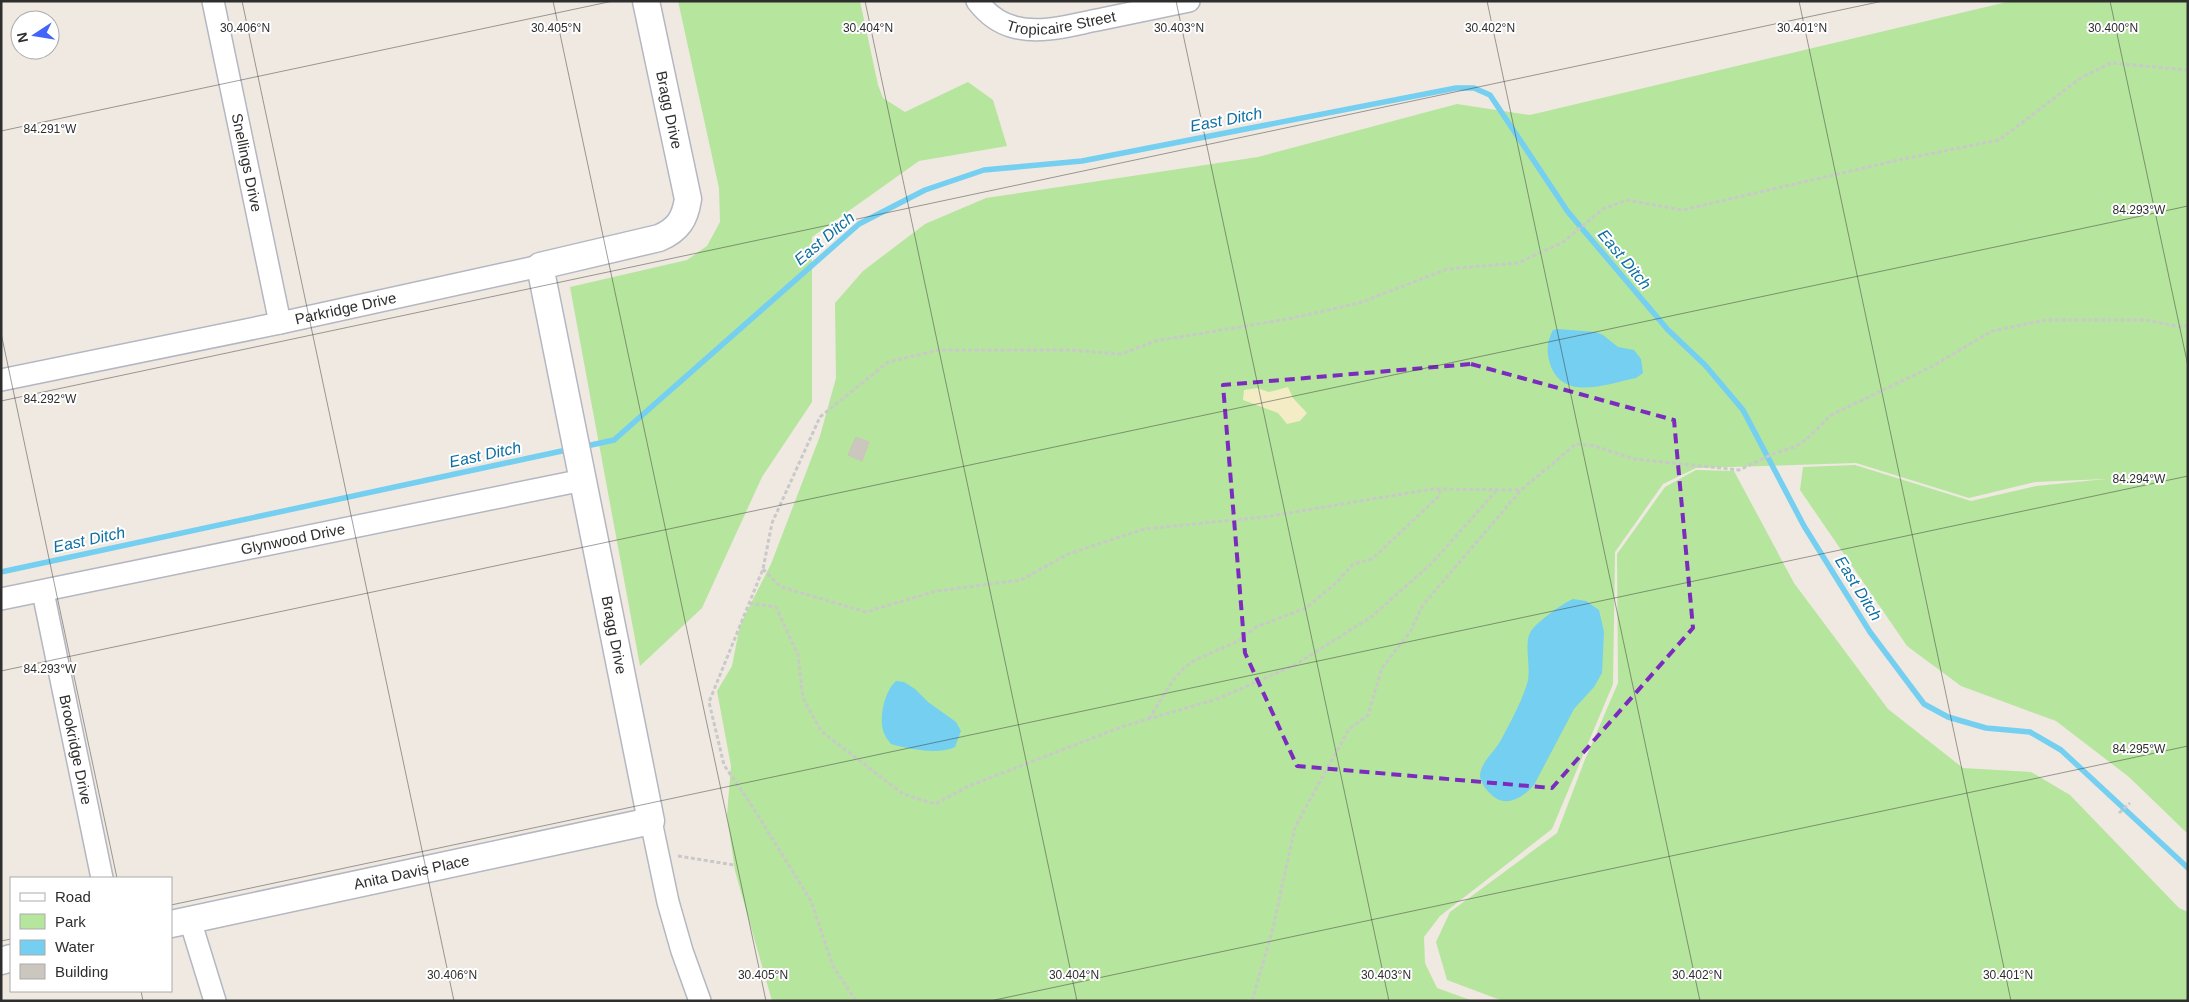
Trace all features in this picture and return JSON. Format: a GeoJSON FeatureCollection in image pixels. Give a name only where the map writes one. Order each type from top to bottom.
{"type":"FeatureCollection","features":[{"type":"Feature","properties":{"kind":"street","name":"Snellings Drive"},"geometry":{"type":"LineString","coordinates":[[213,1],[280,323]]}},
{"type":"Feature","properties":{"kind":"street","name":"Bragg Drive"},"geometry":{"type":"LineString","coordinates":[[646,1],[688,199],[683,219]]}},
{"type":"Feature","properties":{"kind":"street","name":"Tropicaire Street"},"geometry":{"type":"LineString","coordinates":[[977,1],[993,18],[1016,28],[1056,28],[1189,1]]}},
{"type":"Feature","properties":{"kind":"street","name":"Parkridge Drive"},"geometry":{"type":"LineString","coordinates":[[1,380],[280,323],[659,238],[672,232],[683,219]]}},
{"type":"Feature","properties":{"kind":"street","name":"Bragg Drive"},"geometry":{"type":"LineString","coordinates":[[540,266],[668,902],[682,951],[700,1001]]}},
{"type":"Feature","properties":{"kind":"street","name":"Glynwood Drive"},"geometry":{"type":"LineString","coordinates":[[1,599],[43,592],[582,471]]}},
{"type":"Feature","properties":{"kind":"street","name":"Brookridge Drive"},"geometry":{"type":"LineString","coordinates":[[43,592],[102,877]]}},
{"type":"Feature","properties":{"kind":"street","name":"Anita Davis Place"},"geometry":{"type":"LineString","coordinates":[[181,922],[651,821]]}},
{"type":"Feature","properties":{"kind":"street"},"geometry":{"type":"LineString","coordinates":[[181,922],[214,1001]]}},
{"type":"Feature","properties":{"kind":"path"},"geometry":{"type":"LineString","coordinates":[[856,1001],[832,966],[811,901],[724,765],[708,702],[763,569],[772,523],[820,417],[888,362],[939,350],[1071,350],[1121,354],[1155,340],[1288,319],[1359,302],[1447,269],[1518,263],[1563,242],[1603,209],[1628,200],[1682,210],[1903,159],[1999,140],[2082,77],[2111,64],[2188,70]]}},
{"type":"Feature","properties":{"kind":"path"},"geometry":{"type":"LineString","coordinates":[[1252,1001],[1273,928],[1295,827],[1349,730],[1368,715],[1382,668],[1410,632],[1423,605],[1521,490],[1576,444],[1595,446],[1634,459],[1739,470],[1773,454],[1794,447],[1806,440],[1831,415],[1931,367],[1992,331],[2046,320],[2146,320],[2181,327],[2188,325]]}},
{"type":"Feature","properties":{"kind":"path"},"geometry":{"type":"LineString","coordinates":[[763,569],[780,587],[866,612],[936,591],[1021,580],[1068,554],[1144,529],[1264,517],[1432,489],[1521,490]]}},
{"type":"Feature","properties":{"kind":"path"},"geometry":{"type":"LineString","coordinates":[[1149,719],[1173,680],[1184,668],[1195,660],[1238,641],[1256,627],[1306,608],[1337,582],[1353,564],[1372,559],[1437,498],[1441,489]]}},
{"type":"Feature","properties":{"kind":"path"},"geometry":{"type":"LineString","coordinates":[[749,603],[776,607],[798,655],[803,698],[822,731],[903,794],[935,804],[969,786],[1121,727],[1217,700],[1295,664],[1371,617],[1431,564],[1496,490]]}},
{"type":"Feature","properties":{"kind":"path"},"geometry":{"type":"LineString","coordinates":[[2119,813],[2130,803]]}},
{"type":"Feature","properties":{"kind":"path"},"geometry":{"type":"LineString","coordinates":[[658,852],[734,865]]}},
{"type":"Feature","properties":{"kind":"highlighted area"},"geometry":{"type":"Polygon","coordinates":[[[1471,364],[1674,420],[1693,628],[1552,788],[1297,766],[1245,653],[1223,385],[1471,364]]]}},
{"type":"Feature","properties":{"kind":"green space"},"geometry":{"type":"Polygon","coordinates":[[[678,1],[860,1],[878,85],[883,98],[905,112],[968,82],[993,100],[1007,146],[919,161],[812,237],[812,402],[762,477],[702,608],[640,666],[570,287],[687,260],[707,246],[720,222],[719,188],[678,1]]]}},
{"type":"Feature","properties":{"kind":"green space"},"geometry":{"type":"Polygon","coordinates":[[[2011,1],[2188,1],[2188,834],[2129,777],[2056,721],[1961,686],[1907,646],[1800,490],[1803,467],[1855,465],[1971,501],[2036,486],[2106,479],[2035,482],[1969,498],[1856,463],[1696,468],[1663,484],[1615,552],[1613,684],[1552,829],[1440,916],[1424,937],[1425,963],[1437,988],[1473,1001],[772,1001],[735,871],[727,815],[731,766],[717,691],[732,666],[740,625],[771,564],[820,436],[836,378],[835,303],[863,271],[925,224],[986,198],[1258,157],[1457,104],[1530,115],[2011,1]]]}},
{"type":"Feature","properties":{"kind":"green space"},"geometry":{"type":"Polygon","coordinates":[[[1696,470],[1734,471],[1794,583],[1888,709],[1963,768],[2031,772],[2070,795],[2179,908],[2188,912],[2188,1001],[1503,1001],[1447,980],[1436,942],[1450,912],[1557,833],[1584,762],[1618,683],[1617,554],[1665,487],[1696,470]]]}},
{"type":"Feature","properties":{"kind":"sand"},"geometry":{"type":"Polygon","coordinates":[[[1288,387],[1293,398],[1307,413],[1300,421],[1287,424],[1278,413],[1243,400],[1244,390],[1257,388],[1269,392],[1288,387]]]}},
{"type":"Feature","properties":{"kind":"water"},"geometry":{"type":"Polygon","coordinates":[[[1553,330],[1596,332],[1618,347],[1634,350],[1641,359],[1643,373],[1636,378],[1587,388],[1575,387],[1565,383],[1556,376],[1548,355],[1548,342],[1551,334],[1553,330]]]}},
{"type":"Feature","properties":{"kind":"water"},"geometry":{"type":"Polygon","coordinates":[[[1573,599],[1586,601],[1599,610],[1604,632],[1602,673],[1594,687],[1574,709],[1534,785],[1523,795],[1511,801],[1499,800],[1485,787],[1480,776],[1482,766],[1501,740],[1525,691],[1529,671],[1529,636],[1534,627],[1544,618],[1573,599]]]}},
{"type":"Feature","properties":{"kind":"water"},"geometry":{"type":"Polygon","coordinates":[[[896,681],[904,682],[915,689],[928,702],[956,722],[961,731],[955,747],[941,751],[932,751],[891,744],[884,732],[882,711],[886,697],[896,681]]]}},
{"type":"Feature","properties":{"kind":"building"},"geometry":{"type":"Polygon","coordinates":[[[856,437],[869,442],[862,461],[848,455],[856,437]]]}},
{"type":"Feature","properties":{"kind":"waterway","name":"East Ditch"},"geometry":{"type":"LineString","coordinates":[[582,447],[614,440],[859,224],[925,190],[984,170],[1082,161],[1456,88],[1474,88],[1490,95],[1568,212],[1668,330],[1705,365],[1743,410],[1804,526],[1870,632],[1924,704],[1948,717],[1986,728],[2030,732],[2061,750],[2188,868]]}},
{"type":"Feature","properties":{"kind":"waterway","name":"East Ditch"},"geometry":{"type":"LineString","coordinates":[[1,572],[571,449]]}}]}
